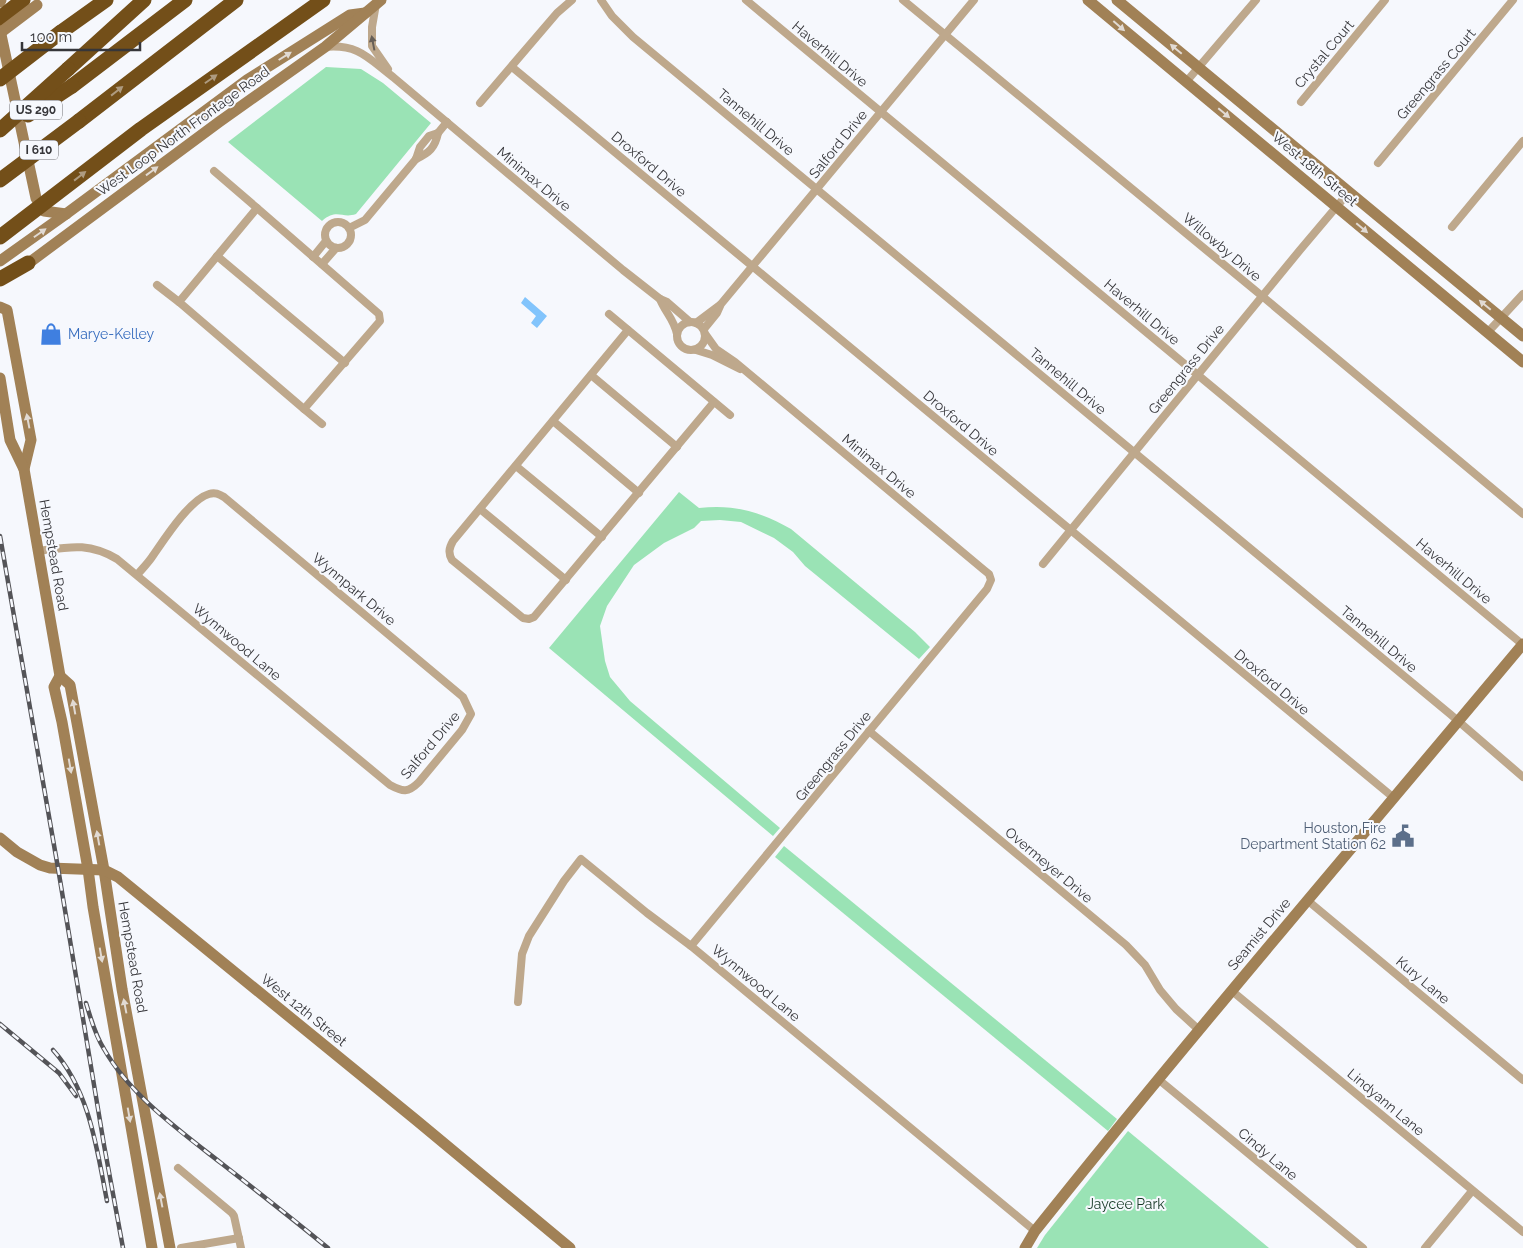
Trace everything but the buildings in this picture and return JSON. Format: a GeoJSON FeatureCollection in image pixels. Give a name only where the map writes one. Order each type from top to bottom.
{"type":"FeatureCollection","features":[{"type":"Feature","properties":{"kind":"highway"},"geometry":{"type":"LineString","coordinates":[[89,11],[100,0]]}},
{"type":"Feature","properties":{"kind":"highway"},"geometry":{"type":"LineString","coordinates":[[0,79],[106,0]]}},
{"type":"Feature","properties":{"kind":"highway"},"geometry":{"type":"LineString","coordinates":[[0,132],[144,0]]}},
{"type":"Feature","properties":{"kind":"highway","name":"US 290"},"geometry":{"type":"LineString","coordinates":[[0,132],[72,86],[185,0]]}},
{"type":"Feature","properties":{"kind":"highway","name":"I 610"},"geometry":{"type":"LineString","coordinates":[[0,180],[236,0]]}},
{"type":"Feature","properties":{"kind":"highway"},"geometry":{"type":"LineString","coordinates":[[0,237],[141,129],[324,0]]}},
{"type":"Feature","properties":{"kind":"highway"},"geometry":{"type":"LineString","coordinates":[[0,18],[35,2]]}},
{"type":"Feature","properties":{"kind":"highway"},"geometry":{"type":"LineString","coordinates":[[0,278],[28,263]]}},
{"type":"Feature","properties":{"kind":"main road","name":"West 18th Street"},"geometry":{"type":"LineString","coordinates":[[1088,0],[1523,362]]}},
{"type":"Feature","properties":{"kind":"main road","name":"West 18th Street"},"geometry":{"type":"LineString","coordinates":[[1115,0],[1523,336]]}},
{"type":"Feature","properties":{"kind":"main road"},"geometry":{"type":"LineString","coordinates":[[1103,13],[1115,0]]}},
{"type":"Feature","properties":{"kind":"main road"},"geometry":{"type":"LineString","coordinates":[[35,2],[0,31],[36,198],[44,212],[66,214]]}},
{"type":"Feature","properties":{"kind":"main road","name":"West Loop North Frontage Road"},"geometry":{"type":"LineString","coordinates":[[0,284],[112,199],[326,47],[379,2]]}},
{"type":"Feature","properties":{"kind":"main road"},"geometry":{"type":"LineString","coordinates":[[0,261],[247,80],[350,15],[365,13]]}},
{"type":"Feature","properties":{"kind":"main road"},"geometry":{"type":"LineString","coordinates":[[1262,145],[1275,130]]}},
{"type":"Feature","properties":{"kind":"main road","name":"Hempstead Road"},"geometry":{"type":"LineString","coordinates":[[0,307],[7,310],[31,440],[24,469]]}},
{"type":"Feature","properties":{"kind":"main road","name":"Hempstead Road"},"geometry":{"type":"LineString","coordinates":[[0,378],[10,440],[24,469],[60,676],[70,685],[104,870],[142,1102],[170,1248]]}},
{"type":"Feature","properties":{"kind":"main road","name":"Seamist Drive"},"geometry":{"type":"LineString","coordinates":[[1025,1248],[1035,1231],[1158,1079],[1523,644]]}},
{"type":"Feature","properties":{"kind":"main road","name":"Hempstead Road"},"geometry":{"type":"LineString","coordinates":[[60,676],[54,687],[88,869],[152,1248]]}},
{"type":"Feature","properties":{"kind":"main road","name":"West 12th Street"},"geometry":{"type":"LineString","coordinates":[[0,838],[17,852],[40,865],[50,868],[104,870],[118,877],[570,1248]]}},
{"type":"Feature","properties":{"kind":"main road"},"geometry":{"type":"LineString","coordinates":[[116,1041],[132,1039]]}},
{"type":"Feature","properties":{"kind":"main road"},"geometry":{"type":"LineString","coordinates":[[123,1082],[142,1102]]}},
{"type":"Feature","properties":{"kind":"street"},"geometry":{"type":"LineString","coordinates":[[480,104],[557,13],[572,0]]}},
{"type":"Feature","properties":{"kind":"street","name":"Tannehill Drive"},"geometry":{"type":"LineString","coordinates":[[601,0],[612,16],[633,37],[1458,721],[1523,777]]}},
{"type":"Feature","properties":{"kind":"street","name":"Haverhill Drive"},"geometry":{"type":"LineString","coordinates":[[746,0],[1523,644]]}},
{"type":"Feature","properties":{"kind":"street","name":"Willowby Drive"},"geometry":{"type":"LineString","coordinates":[[903,0],[1523,514]]}},
{"type":"Feature","properties":{"kind":"street","name":"Salford Drive"},"geometry":{"type":"LineString","coordinates":[[693,323],[721,304],[974,0]]}},
{"type":"Feature","properties":{"kind":"street"},"geometry":{"type":"LineString","coordinates":[[1186,82],[1256,0]]}},
{"type":"Feature","properties":{"kind":"street","name":"Crystal Court"},"geometry":{"type":"LineString","coordinates":[[1301,102],[1385,0]]}},
{"type":"Feature","properties":{"kind":"street","name":"Greengrass Court"},"geometry":{"type":"LineString","coordinates":[[1378,163],[1513,0]]}},
{"type":"Feature","properties":{"kind":"street","name":"Minimax Drive"},"geometry":{"type":"LineString","coordinates":[[379,2],[372,27],[372,46],[394,77]]}},
{"type":"Feature","properties":{"kind":"street","name":"Minimax Drive"},"geometry":{"type":"LineString","coordinates":[[326,47],[349,47],[360,51],[394,77],[660,299],[667,302],[693,323]]}},
{"type":"Feature","properties":{"kind":"street","name":"Droxford Drive"},"geometry":{"type":"LineString","coordinates":[[512,67],[1394,798]]}},
{"type":"Feature","properties":{"kind":"street"},"geometry":{"type":"LineString","coordinates":[[349,228],[365,220],[416,159],[420,147],[429,136],[438,133],[447,122]]}},
{"type":"Feature","properties":{"kind":"street"},"geometry":{"type":"LineString","coordinates":[[1452,227],[1523,141]]}},
{"type":"Feature","properties":{"kind":"street"},"geometry":{"type":"LineString","coordinates":[[214,171],[378,314],[380,322],[304,409]]}},
{"type":"Feature","properties":{"kind":"street","name":"Greengrass Drive"},"geometry":{"type":"LineString","coordinates":[[1043,564],[1349,192]]}},
{"type":"Feature","properties":{"kind":"street"},"geometry":{"type":"LineString","coordinates":[[178,302],[257,208]]}},
{"type":"Feature","properties":{"kind":"street"},"geometry":{"type":"LineString","coordinates":[[322,264],[336,248],[348,244],[351,236],[349,228],[342,222],[333,222],[326,228],[326,241],[336,248]]}},
{"type":"Feature","properties":{"kind":"street"},"geometry":{"type":"LineString","coordinates":[[313,257],[326,241]]}},
{"type":"Feature","properties":{"kind":"street"},"geometry":{"type":"LineString","coordinates":[[217,256],[345,363]]}},
{"type":"Feature","properties":{"kind":"street"},"geometry":{"type":"LineString","coordinates":[[157,285],[322,424]]}},
{"type":"Feature","properties":{"kind":"street"},"geometry":{"type":"LineString","coordinates":[[1488,332],[1523,294]]}},
{"type":"Feature","properties":{"kind":"street","name":"Minimax Drive"},"geometry":{"type":"LineString","coordinates":[[660,299],[662,306],[675,324],[677,334]]}},
{"type":"Feature","properties":{"kind":"street","name":"Salford Drive"},"geometry":{"type":"LineString","coordinates":[[705,332],[721,304]]}},
{"type":"Feature","properties":{"kind":"street"},"geometry":{"type":"LineString","coordinates":[[609,314],[730,415]]}},
{"type":"Feature","properties":{"kind":"street"},"geometry":{"type":"LineString","coordinates":[[693,323],[705,332],[703,344],[696,350],[683,348],[678,342],[677,334],[682,326],[693,323]]}},
{"type":"Feature","properties":{"kind":"street"},"geometry":{"type":"LineString","coordinates":[[628,330],[453,541],[449,551],[452,560],[518,615],[529,619],[534,617],[714,402]]}},
{"type":"Feature","properties":{"kind":"street","name":"Minimax Drive"},"geometry":{"type":"LineString","coordinates":[[705,332],[716,348],[736,362],[989,574],[991,580]]}},
{"type":"Feature","properties":{"kind":"street","name":"Minimax Drive"},"geometry":{"type":"LineString","coordinates":[[696,350],[712,355],[748,374]]}},
{"type":"Feature","properties":{"kind":"street"},"geometry":{"type":"LineString","coordinates":[[591,375],[677,447]]}},
{"type":"Feature","properties":{"kind":"street"},"geometry":{"type":"LineString","coordinates":[[553,421],[639,493]]}},
{"type":"Feature","properties":{"kind":"street"},"geometry":{"type":"LineString","coordinates":[[516,466],[602,537]]}},
{"type":"Feature","properties":{"kind":"street","name":"Wynnpark Drive"},"geometry":{"type":"LineString","coordinates":[[137,574],[151,558],[164,538],[202,496],[211,493],[218,494],[439,676],[463,697],[471,714]]}},
{"type":"Feature","properties":{"kind":"street"},"geometry":{"type":"LineString","coordinates":[[480,509],[566,580]]}},
{"type":"Feature","properties":{"kind":"street","name":"Wynnwood Lane"},"geometry":{"type":"LineString","coordinates":[[38,551],[74,546],[93,549],[117,559],[390,785],[404,791],[407,790]]}},
{"type":"Feature","properties":{"kind":"street","name":"Greengrass Drive"},"geometry":{"type":"LineString","coordinates":[[691,946],[987,589],[991,580]]}},
{"type":"Feature","properties":{"kind":"street","name":"Salford Drive"},"geometry":{"type":"LineString","coordinates":[[407,790],[419,782],[462,730],[471,714]]}},
{"type":"Feature","properties":{"kind":"street","name":"Overmeyer Drive"},"geometry":{"type":"LineString","coordinates":[[869,731],[1126,945],[1145,965],[1160,990],[1176,1009],[1199,1030]]}},
{"type":"Feature","properties":{"kind":"street","name":"Wynnwood Lane"},"geometry":{"type":"LineString","coordinates":[[518,1002],[522,954],[529,936],[564,881],[581,859],[691,946],[1035,1231]]}},
{"type":"Feature","properties":{"kind":"street","name":"Kury Lane"},"geometry":{"type":"LineString","coordinates":[[1307,900],[1523,1080]]}},
{"type":"Feature","properties":{"kind":"street","name":"Lindyann Lane"},"geometry":{"type":"LineString","coordinates":[[1232,990],[1523,1232]]}},
{"type":"Feature","properties":{"kind":"street","name":"Cindy Lane"},"geometry":{"type":"LineString","coordinates":[[1158,1079],[1363,1248]]}},
{"type":"Feature","properties":{"kind":"street"},"geometry":{"type":"LineString","coordinates":[[178,1168],[232,1212],[241,1248]]}},
{"type":"Feature","properties":{"kind":"street"},"geometry":{"type":"LineString","coordinates":[[1425,1248],[1472,1191]]}},
{"type":"Feature","properties":{"kind":"street"},"geometry":{"type":"LineString","coordinates":[[181,1248],[239,1238]]}},
{"type":"Feature","properties":{"kind":"green space"},"geometry":{"type":"Polygon","coordinates":[[[326,67],[361,69],[383,83],[431,123],[356,214],[336,214],[322,221],[228,142],[326,67]]]}},
{"type":"Feature","properties":{"kind":"green space"},"geometry":{"type":"Polygon","coordinates":[[[679,492],[699,508],[736,508],[769,518],[791,529],[915,632],[930,647],[919,659],[805,566],[793,552],[774,538],[741,522],[701,521],[694,528],[664,543],[634,565],[607,606],[600,626],[605,661],[610,677],[630,701],[780,828],[773,836],[549,648],[679,492]]]}},
{"type":"Feature","properties":{"kind":"green space"},"geometry":{"type":"Polygon","coordinates":[[[784,846],[1117,1119],[1108,1131],[775,857],[784,846]]]}},
{"type":"Feature","properties":{"kind":"green space","name":"Jaycee Park"},"geometry":{"type":"Polygon","coordinates":[[[1128,1131],[1269,1248],[1037,1248],[1045,1235],[1128,1131]]]}},
{"type":"Feature","properties":{"kind":"water"},"geometry":{"type":"Polygon","coordinates":[[[525,297],[547,316],[537,328],[531,323],[536,316],[521,303],[525,297]]]}},
{"type":"Feature","properties":{"kind":"railway"},"geometry":{"type":"LineString","coordinates":[[0,536],[123,1248]]}},
{"type":"Feature","properties":{"kind":"railway"},"geometry":{"type":"LineString","coordinates":[[86,1003],[101,1044],[127,1082],[173,1125],[328,1248]]}},
{"type":"Feature","properties":{"kind":"railway"},"geometry":{"type":"LineString","coordinates":[[0,1024],[59,1073],[76,1096]]}},
{"type":"Feature","properties":{"kind":"railway"},"geometry":{"type":"LineString","coordinates":[[53,1050],[66,1066],[84,1102],[95,1142],[107,1201]]}},
{"type":"Feature","properties":{"kind":"place","name":"Marye-Kelley"},"geometry":{"type":"Point","coordinates":[51,334]}},
{"type":"Feature","properties":{"kind":"place","name":"Houston Fire Department Station 62"},"geometry":{"type":"Point","coordinates":[1403,836]}}]}
